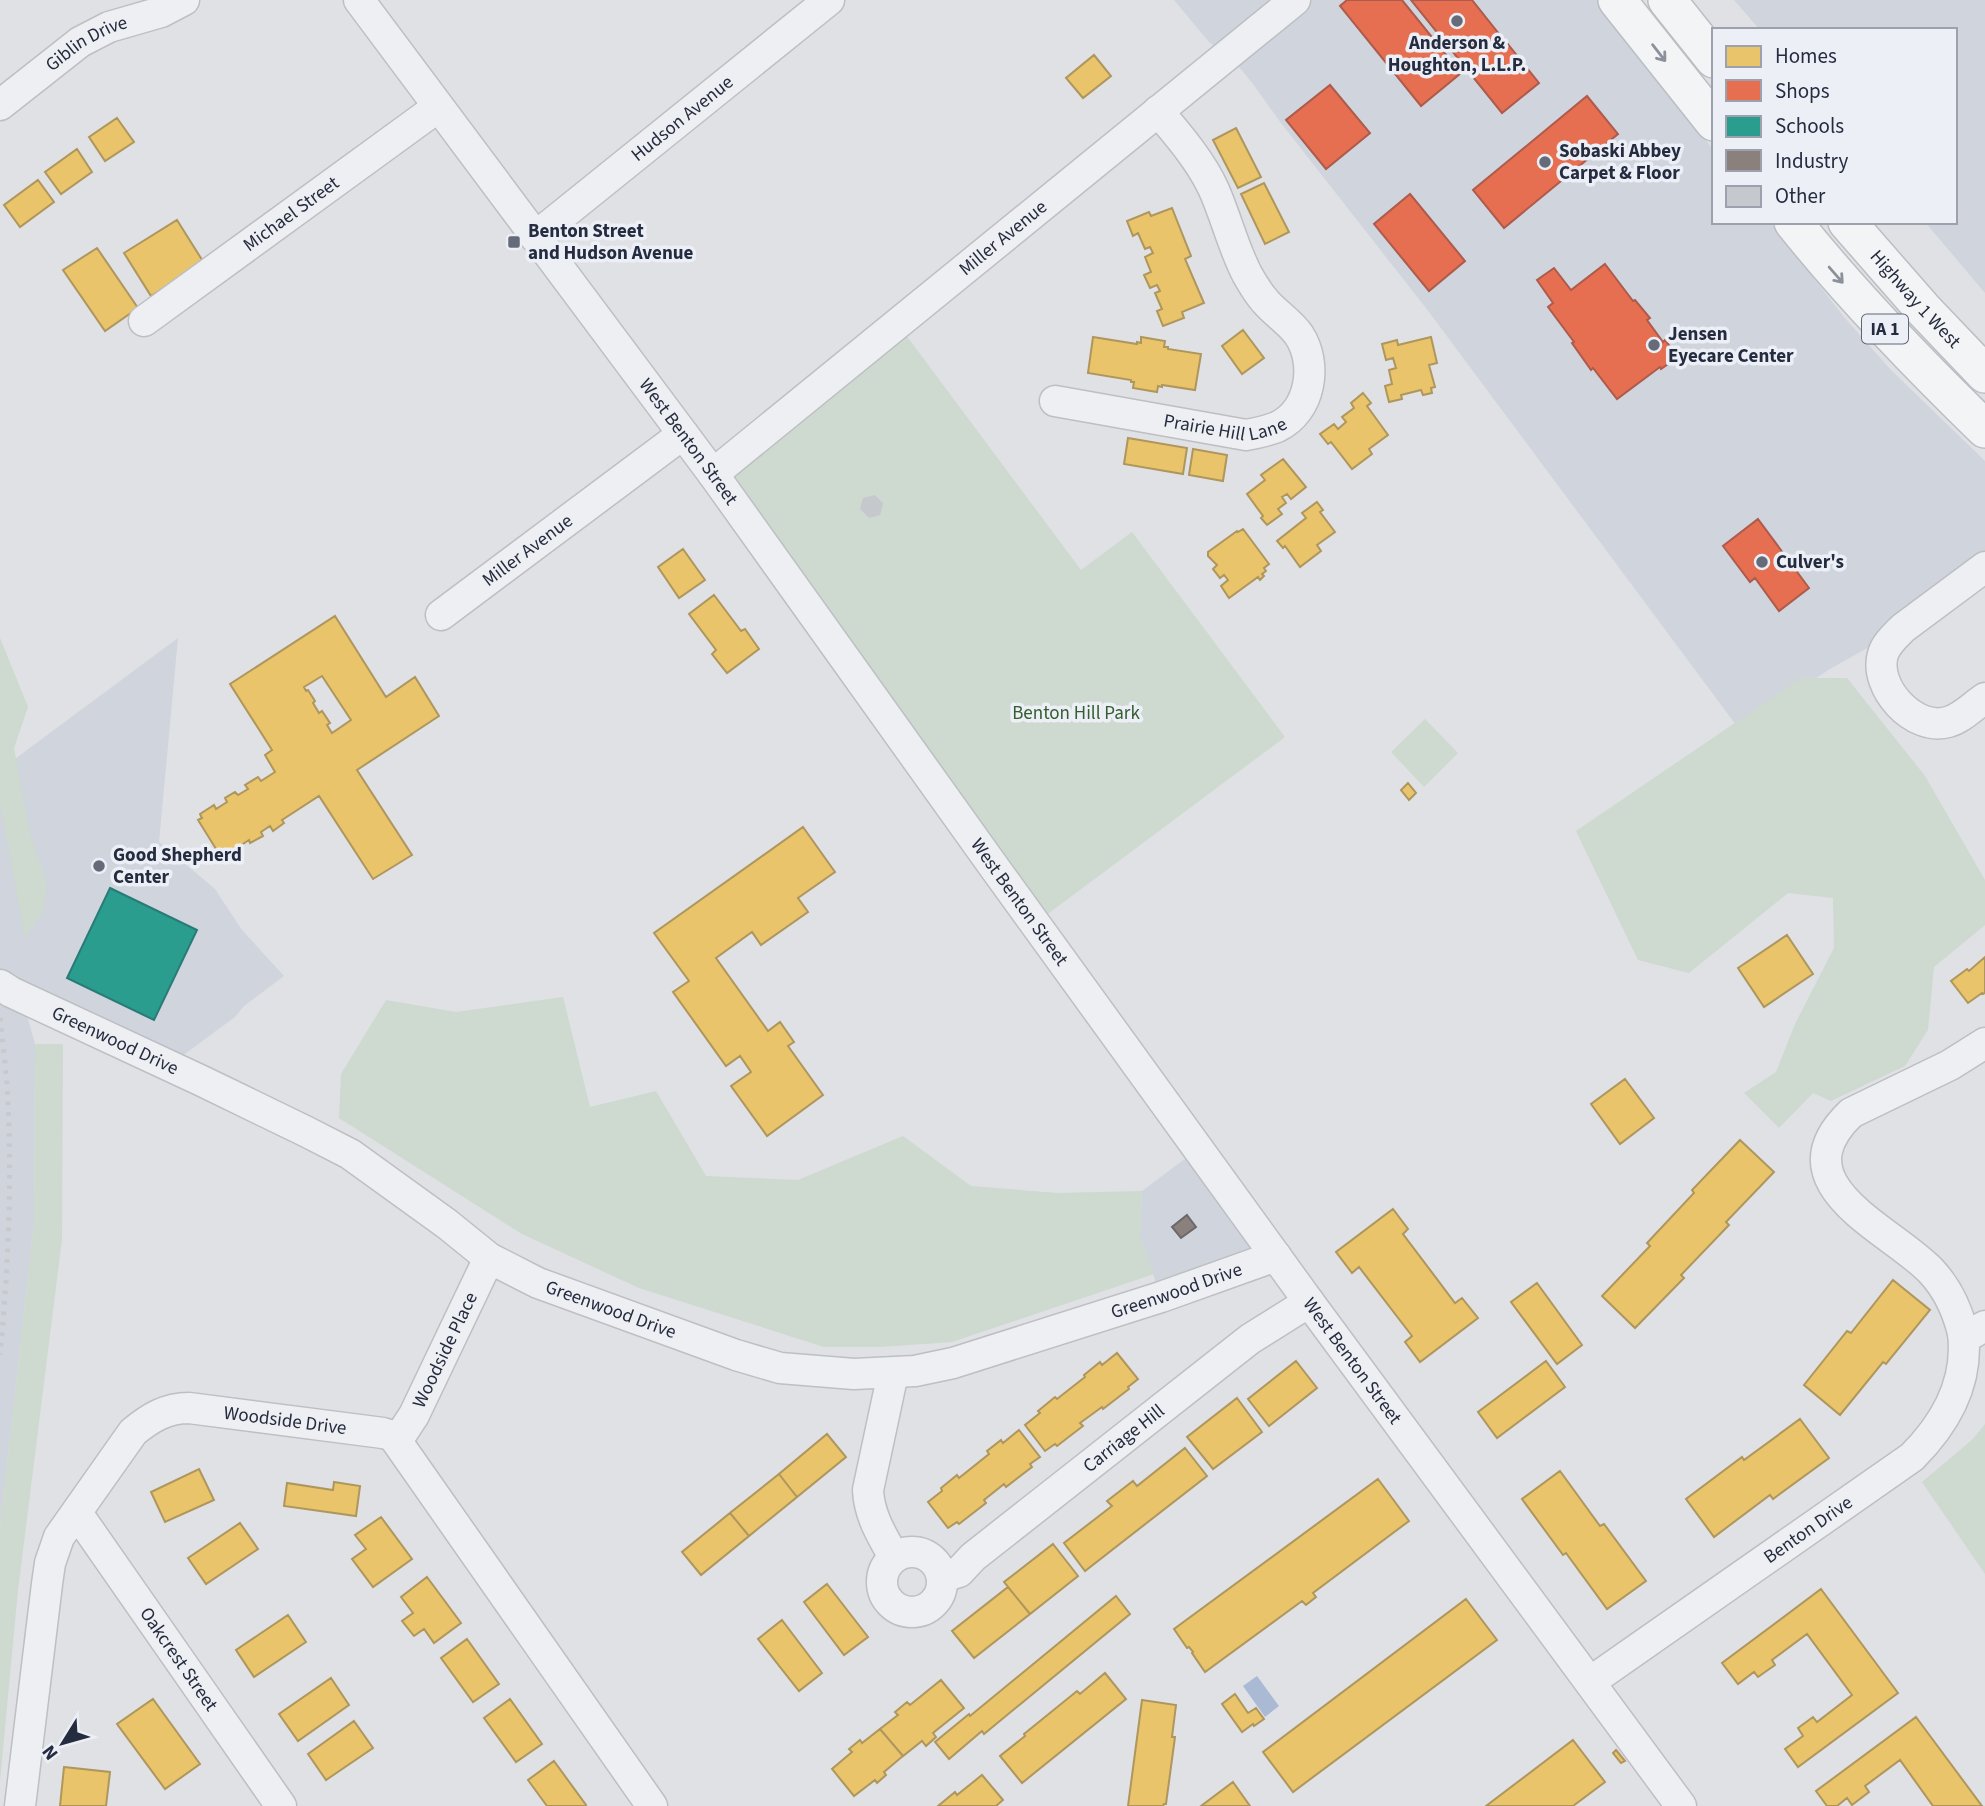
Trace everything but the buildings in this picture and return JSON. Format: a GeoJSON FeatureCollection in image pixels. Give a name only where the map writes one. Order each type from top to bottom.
{"type":"FeatureCollection","features":[{"type":"Feature","properties":{"kind":"main road"},"geometry":{"type":"LineString","coordinates":[[1617,0],[1712,119]]}},
{"type":"Feature","properties":{"kind":"main road"},"geometry":{"type":"LineString","coordinates":[[1667,0],[1712,56]]}},
{"type":"Feature","properties":{"kind":"main road","name":"IA 1"},"geometry":{"type":"LineString","coordinates":[[1795,224],[1892,337],[1985,429]]}},
{"type":"Feature","properties":{"kind":"main road","name":"Highway 1 West"},"geometry":{"type":"LineString","coordinates":[[1849,224],[1923,309],[1985,374]]}},
{"type":"Feature","properties":{"kind":"street","name":"Giblin Drive"},"geometry":{"type":"LineString","coordinates":[[0,105],[80,42],[109,27],[161,12],[184,0]]}},
{"type":"Feature","properties":{"kind":"street","name":"West Benton Street"},"geometry":{"type":"LineString","coordinates":[[359,0],[713,474],[1309,1302],[1681,1806]]}},
{"type":"Feature","properties":{"kind":"street","name":"Hudson Avenue"},"geometry":{"type":"LineString","coordinates":[[535,237],[829,0]]}},
{"type":"Feature","properties":{"kind":"street","name":"Miller Avenue"},"geometry":{"type":"LineString","coordinates":[[713,474],[1295,0]]}},
{"type":"Feature","properties":{"kind":"street","name":"Michael Street"},"geometry":{"type":"LineString","coordinates":[[145,321],[438,107]]}},
{"type":"Feature","properties":{"kind":"street","name":"Prairie Hill Lane"},"geometry":{"type":"LineString","coordinates":[[1055,401],[1246,435],[1279,426],[1293,415],[1303,402],[1311,365],[1307,349],[1298,333],[1264,300],[1248,275],[1213,188],[1194,157],[1158,111]]}},
{"type":"Feature","properties":{"kind":"street","name":"Miller Avenue"},"geometry":{"type":"LineString","coordinates":[[441,615],[683,434]]}},
{"type":"Feature","properties":{"kind":"street"},"geometry":{"type":"LineString","coordinates":[[1985,567],[1903,628],[1883,653],[1881,670],[1898,704],[1913,718],[1947,723],[1962,716],[1985,698]]}},
{"type":"Feature","properties":{"kind":"street","name":"Greenwood Drive"},"geometry":{"type":"LineString","coordinates":[[0,985],[350,1154],[489,1258],[538,1283],[736,1355],[780,1368],[854,1374],[915,1371],[976,1357],[1161,1297],[1276,1256]]}},
{"type":"Feature","properties":{"kind":"street","name":"Benton Drive"},"geometry":{"type":"LineString","coordinates":[[1590,1682],[1912,1457],[1929,1440],[1946,1416],[1957,1391],[1974,1329],[1959,1315],[1944,1286],[1930,1270],[1844,1201],[1832,1185],[1827,1157],[1830,1142],[1838,1126],[1851,1113],[1950,1065],[1985,1043]]}},
{"type":"Feature","properties":{"kind":"street","name":"Woodside Place"},"geometry":{"type":"LineString","coordinates":[[397,1441],[414,1415],[489,1258]]}},
{"type":"Feature","properties":{"kind":"street","name":"Carriage Hill"},"geometry":{"type":"LineString","coordinates":[[943,1577],[959,1572],[973,1557],[1250,1339],[1309,1302]]}},
{"type":"Feature","properties":{"kind":"street"},"geometry":{"type":"LineString","coordinates":[[892,1373],[868,1490],[874,1519],[894,1558]]}},
{"type":"Feature","properties":{"kind":"street","name":"Woodside Drive"},"geometry":{"type":"LineString","coordinates":[[20,1806],[50,1563],[59,1537],[133,1432],[162,1412],[189,1408],[383,1433],[393,1436],[397,1441]]}},
{"type":"Feature","properties":{"kind":"street"},"geometry":{"type":"LineString","coordinates":[[397,1441],[652,1806]]}},
{"type":"Feature","properties":{"kind":"street","name":"Oakcrest Street"},"geometry":{"type":"LineString","coordinates":[[77,1513],[281,1806]]}},
{"type":"Feature","properties":{"kind":"street"},"geometry":{"type":"LineString","coordinates":[[915,1551],[925,1554],[939,1566],[943,1587],[932,1606],[906,1612],[896,1608],[888,1600],[882,1581],[884,1570],[894,1558],[905,1552],[915,1551]]}},
{"type":"Feature","properties":{"kind":"shaded area"},"geometry":{"type":"Polygon","coordinates":[[[1174,0],[1603,0],[1712,148],[1712,224],[1772,224],[1844,317],[1891,370],[1985,461],[1985,567],[1903,628],[1830,669],[1739,729],[1429,312],[1236,63],[1209,42],[1174,0]]]}},
{"type":"Feature","properties":{"kind":"shaded area"},"geometry":{"type":"Polygon","coordinates":[[[1734,0],[1985,0],[1985,293],[1927,224],[1957,224],[1957,28],[1758,28],[1734,0]]]}},
{"type":"Feature","properties":{"kind":"shaded area","name":"Good Shepherd Center"},"geometry":{"type":"Polygon","coordinates":[[[178,638],[159,842],[215,889],[242,930],[284,976],[182,1056],[26,1012],[35,1044],[34,1223],[0,1526],[0,770],[178,638]]]}},
{"type":"Feature","properties":{"kind":"shaded area"},"geometry":{"type":"Polygon","coordinates":[[[1186,1158],[1262,1261],[1161,1297],[1140,1237],[1142,1191],[1186,1158]]]}},
{"type":"Feature","properties":{"kind":"green space","name":"Benton Hill Park"},"geometry":{"type":"Polygon","coordinates":[[[897,323],[1081,570],[1132,532],[1285,737],[1045,916],[722,466],[897,323]]]}},
{"type":"Feature","properties":{"kind":"green space"},"geometry":{"type":"Polygon","coordinates":[[[0,638],[28,707],[14,748],[30,834],[47,884],[43,912],[25,938],[0,803],[0,638]]]}},
{"type":"Feature","properties":{"kind":"green space"},"geometry":{"type":"Polygon","coordinates":[[[1801,678],[1847,678],[1925,776],[1985,880],[1985,925],[1934,967],[1928,1030],[1905,1066],[1831,1101],[1813,1093],[1779,1128],[1744,1093],[1776,1072],[1795,1024],[1834,948],[1833,898],[1788,893],[1689,973],[1638,960],[1576,831],[1801,678]]]}},
{"type":"Feature","properties":{"kind":"green space"},"geometry":{"type":"Polygon","coordinates":[[[1425,719],[1458,753],[1424,787],[1391,752],[1425,719]]]}},
{"type":"Feature","properties":{"kind":"green space"},"geometry":{"type":"Polygon","coordinates":[[[563,997],[590,1107],[656,1091],[706,1176],[798,1180],[903,1136],[971,1186],[1057,1193],[1142,1191],[1140,1237],[1154,1274],[952,1342],[880,1347],[824,1347],[639,1288],[522,1234],[339,1118],[341,1074],[386,1000],[456,1012],[563,997]]]}},
{"type":"Feature","properties":{"kind":"green space"},"geometry":{"type":"Polygon","coordinates":[[[35,1044],[63,1044],[62,1239],[18,1590],[0,1781],[0,1526],[34,1223],[35,1044]]]}},
{"type":"Feature","properties":{"kind":"green space"},"geometry":{"type":"Polygon","coordinates":[[[1985,1424],[1985,1574],[1922,1482],[1973,1439],[1985,1424]]]}},
{"type":"Feature","properties":{"kind":"water"},"geometry":{"type":"Polygon","coordinates":[[[1257,1676],[1279,1706],[1265,1717],[1243,1686],[1257,1676]]]}},
{"type":"Feature","properties":{"kind":"railway"},"geometry":{"type":"LineString","coordinates":[[0,1018],[10,1166],[0,1355]]}},
{"type":"Feature","properties":{"kind":"place","name":"Anderson & Houghton, L.L.P."},"geometry":{"type":"Point","coordinates":[1457,21]}},
{"type":"Feature","properties":{"kind":"place","name":"Sobaski Abbey Carpet & Floor"},"geometry":{"type":"Point","coordinates":[1545,162]}},
{"type":"Feature","properties":{"kind":"place","name":"Benton Street and Hudson Avenue"},"geometry":{"type":"Point","coordinates":[514,242]}},
{"type":"Feature","properties":{"kind":"place","name":"Jensen Eyecare Center"},"geometry":{"type":"Point","coordinates":[1654,345]}},
{"type":"Feature","properties":{"kind":"place","name":"Culver's"},"geometry":{"type":"Point","coordinates":[1762,562]}},
{"type":"Feature","properties":{"kind":"place","name":"Good Shepherd Center"},"geometry":{"type":"Point","coordinates":[99,866]}}]}
